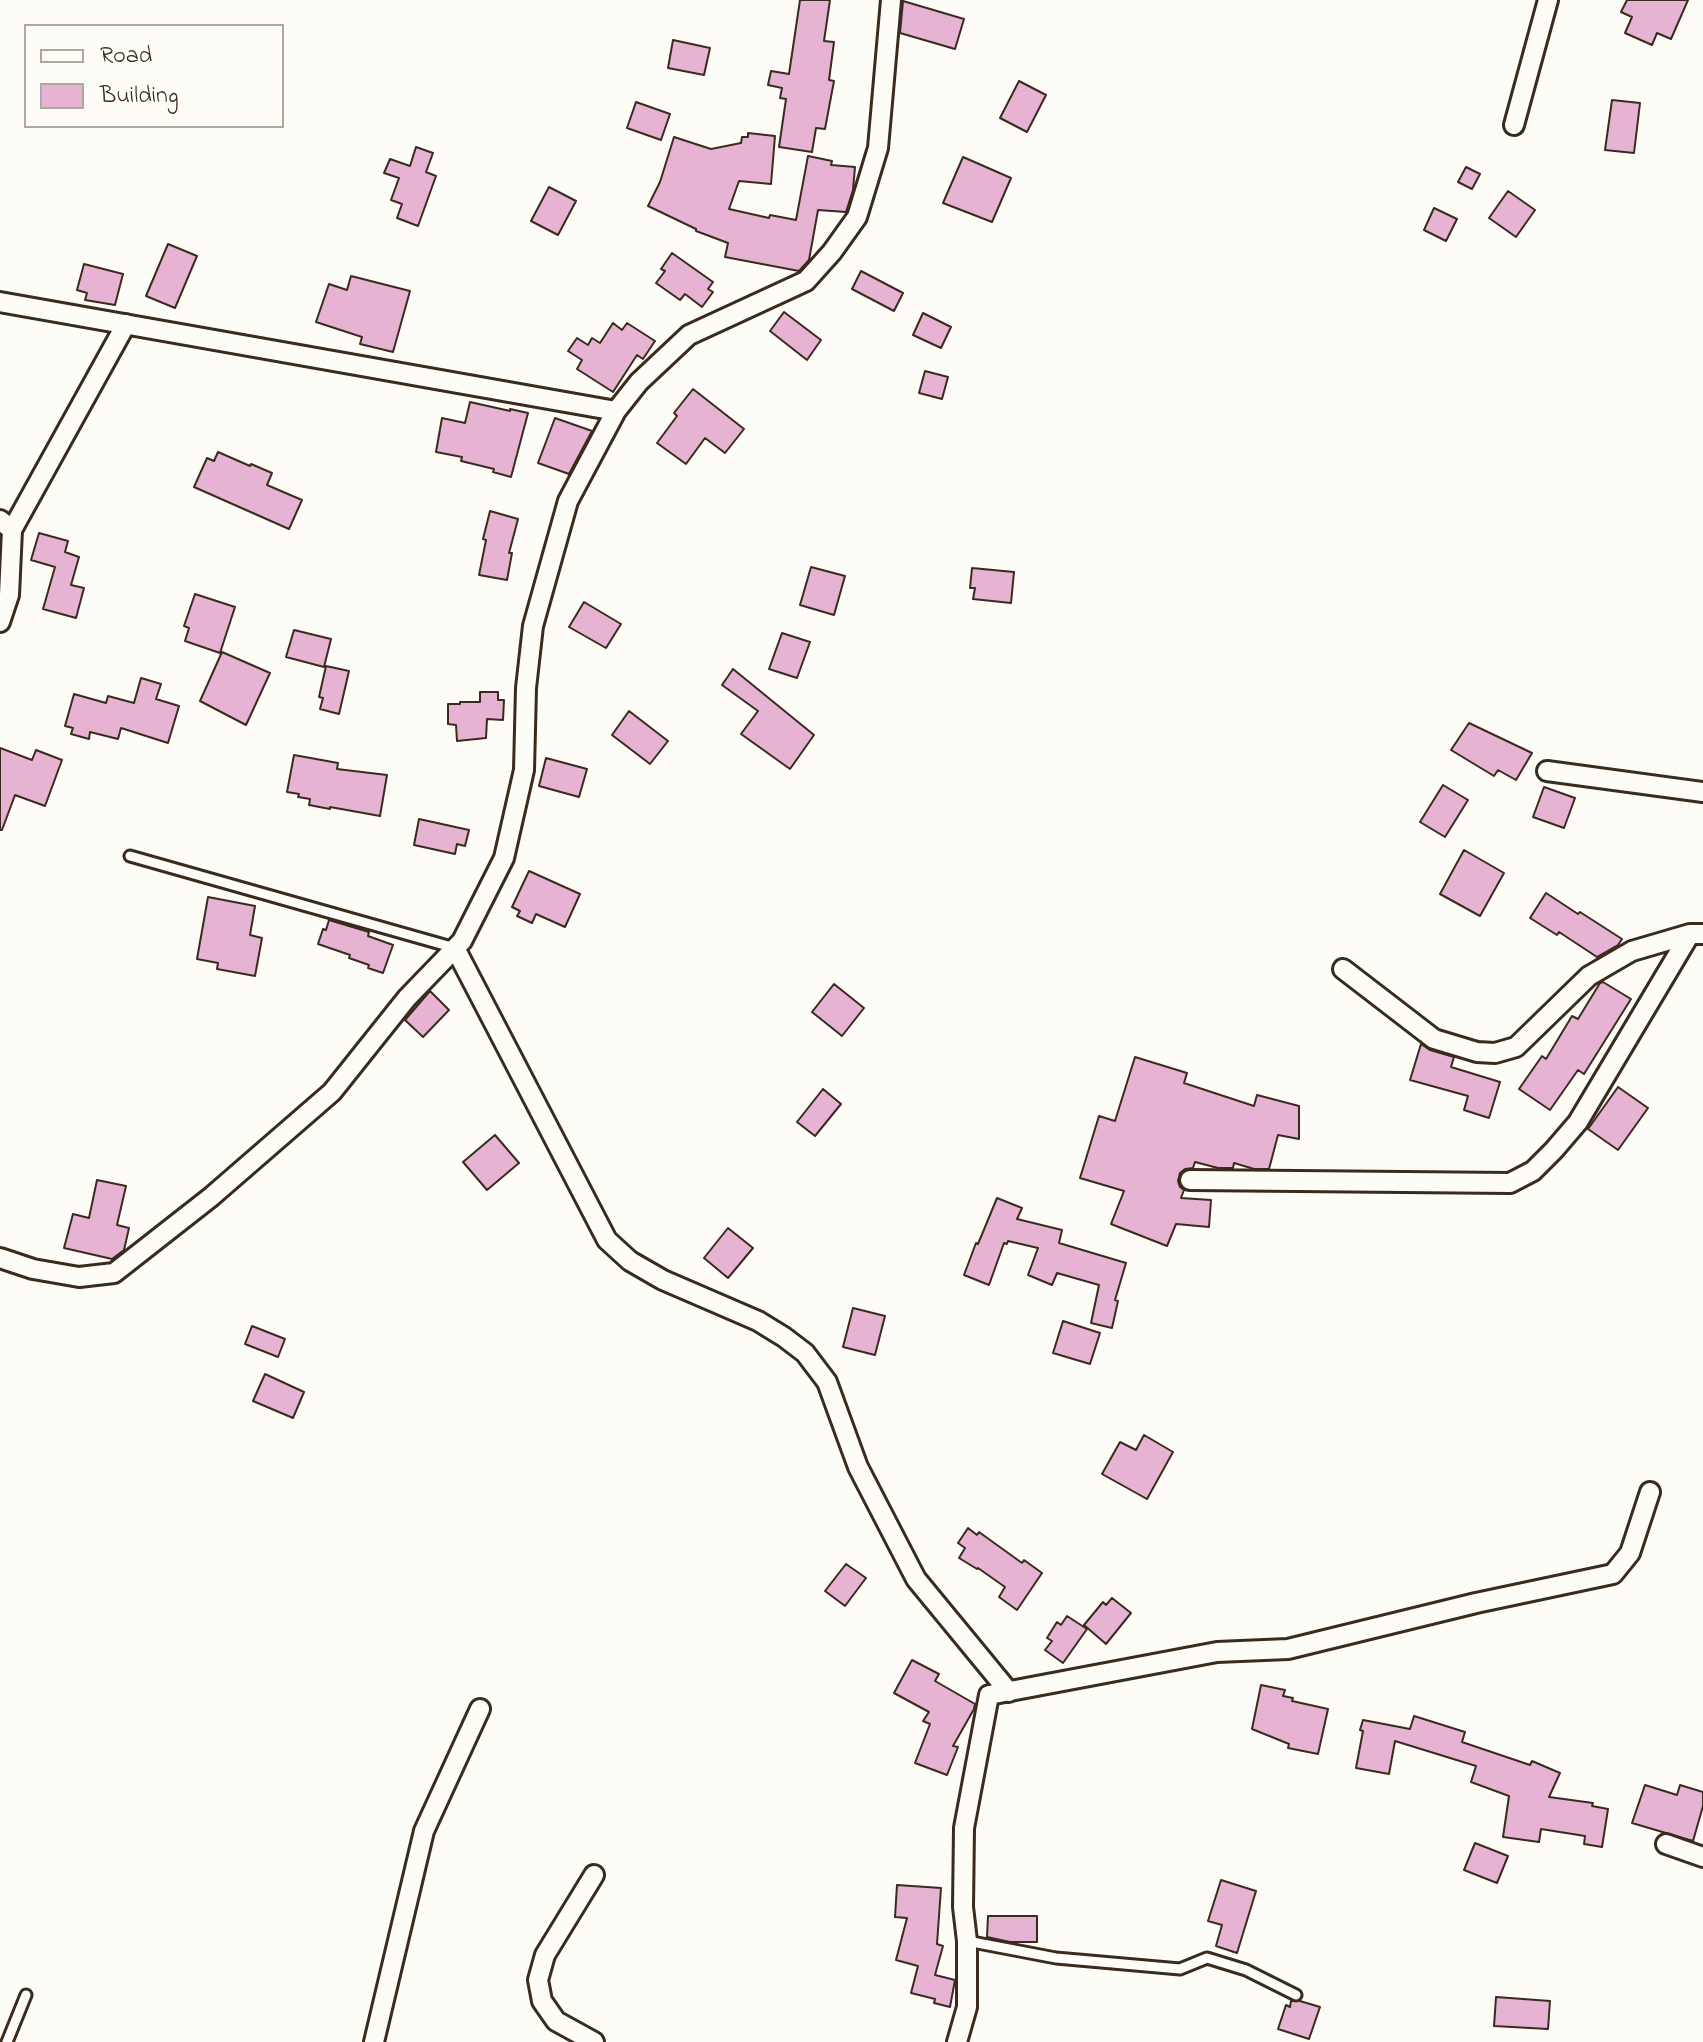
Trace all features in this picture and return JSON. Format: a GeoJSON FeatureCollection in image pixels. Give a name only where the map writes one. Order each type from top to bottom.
{"type":"FeatureCollection","features":[{"type":"Feature","properties":{"kind":"street"},"geometry":{"type":"LineString","coordinates":[[0,1258],[33,1269],[79,1277],[114,1273],[211,1197],[332,1092],[407,998],[462,941],[504,858],[524,770],[526,688],[533,626],[568,501],[616,411],[639,382],[689,335],[806,281],[857,217],[878,148],[891,0]]}},
{"type":"Feature","properties":{"kind":"street"},"geometry":{"type":"LineString","coordinates":[[1514,125],[1548,0]]}},
{"type":"Feature","properties":{"kind":"street"},"geometry":{"type":"LineString","coordinates":[[0,302],[616,411]]}},
{"type":"Feature","properties":{"kind":"street"},"geometry":{"type":"LineString","coordinates":[[0,622],[9,595],[6,525],[126,324]]}},
{"type":"Feature","properties":{"kind":"street"},"geometry":{"type":"LineString","coordinates":[[1547,771],[1703,792]]}},
{"type":"Feature","properties":{"kind":"street"},"geometry":{"type":"LineString","coordinates":[[1343,969],[1434,1039],[1477,1052],[1495,1053],[1516,1047],[1589,976],[1632,951],[1697,934]]}},
{"type":"Feature","properties":{"kind":"street"},"geometry":{"type":"LineString","coordinates":[[1190,1180],[1510,1183],[1533,1171],[1578,1122],[1697,934]]}},
{"type":"Feature","properties":{"kind":"street"},"geometry":{"type":"LineString","coordinates":[[455,948],[607,1240],[630,1261],[663,1280],[758,1321],[805,1353],[827,1382],[858,1467],[916,1579],[1009,1692]]}},
{"type":"Feature","properties":{"kind":"street"},"geometry":{"type":"LineString","coordinates":[[957,2042],[967,2007],[964,1828],[989,1695],[1217,1652],[1288,1649],[1476,1603],[1613,1574],[1630,1553],[1650,1492]]}},
{"type":"Feature","properties":{"kind":"street"},"geometry":{"type":"LineString","coordinates":[[374,2042],[424,1831],[480,1709]]}},
{"type":"Feature","properties":{"kind":"street"},"geometry":{"type":"LineString","coordinates":[[1666,1844],[1703,1857]]}},
{"type":"Feature","properties":{"kind":"street"},"geometry":{"type":"LineString","coordinates":[[594,1875],[545,1955],[538,1980],[542,2001],[556,2021],[594,2042]]}},
{"type":"Feature","properties":{"kind":"lane"},"geometry":{"type":"LineString","coordinates":[[130,856],[455,948]]}},
{"type":"Feature","properties":{"kind":"lane"},"geometry":{"type":"LineString","coordinates":[[967,1941],[1056,1958],[1180,1969],[1207,1958],[1246,1970],[1296,1995]]}},
{"type":"Feature","properties":{"kind":"lane"},"geometry":{"type":"LineString","coordinates":[[7,2042],[26,1995]]}},
{"type":"Feature","properties":{"kind":"building"},"geometry":{"type":"Polygon","coordinates":[[[800,0],[830,0],[824,41],[834,42],[829,80],[834,81],[825,129],[816,128],[812,152],[779,147],[786,99],[780,98],[782,88],[768,85],[771,71],[789,74],[800,0]]]}},
{"type":"Feature","properties":{"kind":"building"},"geometry":{"type":"Polygon","coordinates":[[[1627,0],[1688,0],[1671,39],[1657,33],[1652,45],[1625,33],[1632,17],[1621,12],[1627,0]]]}},
{"type":"Feature","properties":{"kind":"building"},"geometry":{"type":"Polygon","coordinates":[[[903,1],[964,19],[955,49],[900,33],[903,1]]]}},
{"type":"Feature","properties":{"kind":"building"},"geometry":{"type":"Polygon","coordinates":[[[673,40],[710,48],[704,75],[668,68],[673,40]]]}},
{"type":"Feature","properties":{"kind":"building"},"geometry":{"type":"Polygon","coordinates":[[[1019,81],[1046,95],[1027,132],[1000,118],[1019,81]]]}},
{"type":"Feature","properties":{"kind":"building"},"geometry":{"type":"Polygon","coordinates":[[[1612,100],[1640,103],[1634,153],[1605,150],[1612,100]]]}},
{"type":"Feature","properties":{"kind":"building"},"geometry":{"type":"Polygon","coordinates":[[[636,102],[670,114],[661,140],[627,128],[636,102]]]}},
{"type":"Feature","properties":{"kind":"building"},"geometry":{"type":"Polygon","coordinates":[[[748,133],[775,136],[771,184],[739,181],[729,209],[769,218],[770,215],[796,220],[808,156],[832,161],[831,165],[855,167],[853,190],[846,212],[818,210],[809,260],[799,271],[725,257],[728,243],[696,231],[648,206],[660,182],[674,137],[711,149],[741,143],[742,137],[748,137],[748,133]]]}},
{"type":"Feature","properties":{"kind":"building"},"geometry":{"type":"Polygon","coordinates":[[[416,147],[433,153],[426,172],[436,176],[418,226],[397,218],[402,204],[391,200],[399,178],[384,173],[390,159],[410,166],[416,147]]]}},
{"type":"Feature","properties":{"kind":"building"},"geometry":{"type":"Polygon","coordinates":[[[963,157],[1011,178],[992,222],[943,203],[963,157]]]}},
{"type":"Feature","properties":{"kind":"building"},"geometry":{"type":"Polygon","coordinates":[[[1466,167],[1480,174],[1472,189],[1458,182],[1466,167]]]}},
{"type":"Feature","properties":{"kind":"building"},"geometry":{"type":"Polygon","coordinates":[[[549,187],[576,201],[558,235],[531,221],[549,187]]]}},
{"type":"Feature","properties":{"kind":"building"},"geometry":{"type":"Polygon","coordinates":[[[1508,191],[1535,210],[1516,237],[1489,218],[1508,191]]]}},
{"type":"Feature","properties":{"kind":"building"},"geometry":{"type":"Polygon","coordinates":[[[1434,208],[1457,219],[1446,241],[1424,230],[1434,208]]]}},
{"type":"Feature","properties":{"kind":"building"},"geometry":{"type":"Polygon","coordinates":[[[168,244],[197,256],[175,308],[146,296],[168,244]]]}},
{"type":"Feature","properties":{"kind":"building"},"geometry":{"type":"Polygon","coordinates":[[[672,253],[713,282],[708,289],[713,292],[702,307],[685,294],[680,300],[656,283],[672,253]]]}},
{"type":"Feature","properties":{"kind":"building"},"geometry":{"type":"Polygon","coordinates":[[[84,264],[123,274],[115,305],[85,300],[87,293],[77,290],[84,264]]]}},
{"type":"Feature","properties":{"kind":"building"},"geometry":{"type":"Polygon","coordinates":[[[861,271],[903,293],[894,311],[852,289],[861,271]]]}},
{"type":"Feature","properties":{"kind":"building"},"geometry":{"type":"Polygon","coordinates":[[[351,276],[410,291],[393,352],[360,344],[362,337],[316,322],[329,284],[347,290],[351,276]]]}},
{"type":"Feature","properties":{"kind":"building"},"geometry":{"type":"Polygon","coordinates":[[[784,312],[821,340],[807,360],[770,331],[784,312]]]}},
{"type":"Feature","properties":{"kind":"building"},"geometry":{"type":"Polygon","coordinates":[[[923,313],[951,327],[941,348],[913,335],[923,313]]]}},
{"type":"Feature","properties":{"kind":"building"},"geometry":{"type":"Polygon","coordinates":[[[613,323],[622,330],[627,323],[655,341],[643,359],[637,355],[613,392],[577,369],[582,360],[568,351],[577,338],[588,345],[592,338],[600,343],[613,323]]]}},
{"type":"Feature","properties":{"kind":"building"},"geometry":{"type":"Polygon","coordinates":[[[925,371],[948,377],[942,399],[919,393],[925,371]]]}},
{"type":"Feature","properties":{"kind":"building"},"geometry":{"type":"Polygon","coordinates":[[[693,389],[744,429],[725,453],[705,438],[686,464],[657,443],[677,416],[674,413],[693,389]]]}},
{"type":"Feature","properties":{"kind":"building"},"geometry":{"type":"Polygon","coordinates":[[[470,402],[528,413],[511,477],[493,472],[494,469],[461,461],[462,457],[436,452],[442,418],[465,423],[470,402]]]}},
{"type":"Feature","properties":{"kind":"building"},"geometry":{"type":"Polygon","coordinates":[[[555,418],[592,431],[569,474],[538,463],[555,418]]]}},
{"type":"Feature","properties":{"kind":"building"},"geometry":{"type":"Polygon","coordinates":[[[218,452],[272,473],[267,485],[302,500],[289,529],[194,487],[207,458],[214,461],[218,452]]]}},
{"type":"Feature","properties":{"kind":"building"},"geometry":{"type":"Polygon","coordinates":[[[490,511],[518,519],[509,553],[512,553],[507,580],[479,575],[490,511]]]}},
{"type":"Feature","properties":{"kind":"building"},"geometry":{"type":"Polygon","coordinates":[[[39,533],[68,541],[65,552],[79,557],[71,585],[84,588],[76,618],[43,609],[55,567],[31,560],[39,533]]]}},
{"type":"Feature","properties":{"kind":"building"},"geometry":{"type":"Polygon","coordinates":[[[811,567],[845,576],[834,615],[800,605],[811,567]]]}},
{"type":"Feature","properties":{"kind":"building"},"geometry":{"type":"Polygon","coordinates":[[[972,568],[1014,572],[1011,603],[973,599],[975,588],[970,588],[972,568]]]}},
{"type":"Feature","properties":{"kind":"building"},"geometry":{"type":"Polygon","coordinates":[[[195,594],[235,607],[220,653],[185,641],[189,628],[184,626],[195,594]]]}},
{"type":"Feature","properties":{"kind":"building"},"geometry":{"type":"Polygon","coordinates":[[[584,602],[621,624],[606,648],[569,627],[584,602]]]}},
{"type":"Feature","properties":{"kind":"building"},"geometry":{"type":"Polygon","coordinates":[[[294,630],[331,639],[324,667],[286,657],[294,630]]]}},
{"type":"Feature","properties":{"kind":"building"},"geometry":{"type":"Polygon","coordinates":[[[782,633],[810,642],[797,678],[769,669],[782,633]]]}},
{"type":"Feature","properties":{"kind":"building"},"geometry":{"type":"Polygon","coordinates":[[[222,652],[270,673],[246,725],[200,701],[222,652]]]}},
{"type":"Feature","properties":{"kind":"building"},"geometry":{"type":"Polygon","coordinates":[[[326,666],[349,671],[339,714],[320,709],[323,698],[319,697],[326,666]]]}},
{"type":"Feature","properties":{"kind":"building"},"geometry":{"type":"Polygon","coordinates":[[[733,669],[814,735],[790,769],[741,734],[758,711],[722,685],[733,669]]]}},
{"type":"Feature","properties":{"kind":"building"},"geometry":{"type":"Polygon","coordinates":[[[141,678],[161,684],[156,699],[179,706],[168,743],[121,728],[118,739],[90,732],[89,739],[71,734],[73,728],[65,726],[74,694],[106,703],[108,696],[134,703],[141,678]]]}},
{"type":"Feature","properties":{"kind":"building"},"geometry":{"type":"Polygon","coordinates":[[[480,692],[498,692],[498,700],[504,700],[503,720],[487,719],[486,738],[457,741],[456,725],[448,724],[448,704],[480,702],[480,692]]]}},
{"type":"Feature","properties":{"kind":"building"},"geometry":{"type":"Polygon","coordinates":[[[629,711],[668,741],[650,764],[612,735],[629,711]]]}},
{"type":"Feature","properties":{"kind":"building"},"geometry":{"type":"Polygon","coordinates":[[[1469,723],[1532,753],[1516,780],[1498,770],[1494,776],[1451,750],[1469,723]]]}},
{"type":"Feature","properties":{"kind":"building"},"geometry":{"type":"Polygon","coordinates":[[[0,748],[32,760],[36,750],[62,760],[45,806],[15,795],[2,830],[0,830],[0,748]]]}},
{"type":"Feature","properties":{"kind":"building"},"geometry":{"type":"Polygon","coordinates":[[[294,755],[338,763],[337,769],[387,775],[380,816],[309,805],[310,799],[287,792],[294,755]]]}},
{"type":"Feature","properties":{"kind":"building"},"geometry":{"type":"Polygon","coordinates":[[[546,758],[587,769],[579,797],[539,786],[546,758]]]}},
{"type":"Feature","properties":{"kind":"building"},"geometry":{"type":"Polygon","coordinates":[[[1443,785],[1468,800],[1445,837],[1420,822],[1443,785]]]}},
{"type":"Feature","properties":{"kind":"building"},"geometry":{"type":"Polygon","coordinates":[[[1544,787],[1575,798],[1564,828],[1533,817],[1544,787]]]}},
{"type":"Feature","properties":{"kind":"building"},"geometry":{"type":"Polygon","coordinates":[[[419,819],[469,830],[465,846],[457,844],[455,854],[414,845],[419,819]]]}},
{"type":"Feature","properties":{"kind":"building"},"geometry":{"type":"Polygon","coordinates":[[[1464,850],[1504,873],[1480,916],[1440,894],[1464,850]]]}},
{"type":"Feature","properties":{"kind":"building"},"geometry":{"type":"Polygon","coordinates":[[[529,871],[580,894],[565,927],[536,914],[532,923],[517,916],[520,911],[512,907],[529,871]]]}},
{"type":"Feature","properties":{"kind":"building"},"geometry":{"type":"Polygon","coordinates":[[[1546,893],[1622,939],[1618,945],[1597,957],[1559,932],[1557,935],[1530,918],[1546,893]]]}},
{"type":"Feature","properties":{"kind":"building"},"geometry":{"type":"Polygon","coordinates":[[[208,897],[255,906],[250,935],[262,938],[255,976],[217,969],[218,963],[197,959],[208,897]]]}},
{"type":"Feature","properties":{"kind":"building"},"geometry":{"type":"Polygon","coordinates":[[[329,920],[369,932],[368,936],[393,945],[383,973],[349,958],[350,955],[318,944],[329,920]]]}},
{"type":"Feature","properties":{"kind":"building"},"geometry":{"type":"Polygon","coordinates":[[[1603,982],[1631,999],[1584,1074],[1578,1070],[1550,1110],[1519,1089],[1542,1056],[1546,1059],[1572,1016],[1578,1019],[1603,982]]]}},
{"type":"Feature","properties":{"kind":"building"},"geometry":{"type":"Polygon","coordinates":[[[834,984],[864,1008],[842,1036],[812,1012],[834,984]]]}},
{"type":"Feature","properties":{"kind":"building"},"geometry":{"type":"Polygon","coordinates":[[[430,991],[449,1010],[423,1037],[405,1020],[430,991]]]}},
{"type":"Feature","properties":{"kind":"building"},"geometry":{"type":"Polygon","coordinates":[[[1421,1044],[1454,1057],[1451,1067],[1500,1082],[1489,1118],[1464,1110],[1468,1096],[1410,1080],[1421,1044]]]}},
{"type":"Feature","properties":{"kind":"building"},"geometry":{"type":"Polygon","coordinates":[[[1135,1057],[1187,1073],[1184,1083],[1254,1106],[1257,1095],[1299,1106],[1299,1139],[1278,1135],[1269,1169],[1254,1169],[1234,1163],[1233,1168],[1218,1168],[1195,1162],[1193,1168],[1180,1173],[1178,1181],[1184,1190],[1181,1198],[1211,1200],[1209,1227],[1176,1224],[1167,1246],[1111,1224],[1124,1191],[1080,1178],[1099,1116],[1115,1121],[1135,1057]]]}},
{"type":"Feature","properties":{"kind":"building"},"geometry":{"type":"Polygon","coordinates":[[[1618,1087],[1648,1108],[1618,1150],[1588,1129],[1618,1087]]]}},
{"type":"Feature","properties":{"kind":"building"},"geometry":{"type":"Polygon","coordinates":[[[823,1089],[841,1104],[815,1136],[797,1122],[823,1089]]]}},
{"type":"Feature","properties":{"kind":"building"},"geometry":{"type":"Polygon","coordinates":[[[495,1135],[519,1163],[487,1190],[463,1162],[495,1135]]]}},
{"type":"Feature","properties":{"kind":"building"},"geometry":{"type":"Polygon","coordinates":[[[97,1180],[126,1186],[117,1225],[129,1228],[124,1250],[112,1259],[64,1248],[73,1214],[89,1218],[97,1180]]]}},
{"type":"Feature","properties":{"kind":"building"},"geometry":{"type":"Polygon","coordinates":[[[997,1198],[1022,1208],[1017,1219],[1062,1230],[1059,1243],[1126,1263],[1115,1300],[1118,1301],[1112,1328],[1091,1323],[1099,1285],[1057,1273],[1052,1285],[1028,1275],[1038,1248],[1008,1241],[1004,1243],[989,1285],[964,1275],[997,1198]]]}},
{"type":"Feature","properties":{"kind":"building"},"geometry":{"type":"Polygon","coordinates":[[[728,1228],[753,1248],[728,1278],[704,1258],[728,1228]]]}},
{"type":"Feature","properties":{"kind":"building"},"geometry":{"type":"Polygon","coordinates":[[[853,1308],[885,1316],[875,1355],[843,1347],[853,1308]]]}},
{"type":"Feature","properties":{"kind":"building"},"geometry":{"type":"Polygon","coordinates":[[[1063,1321],[1100,1333],[1090,1364],[1053,1353],[1063,1321]]]}},
{"type":"Feature","properties":{"kind":"building"},"geometry":{"type":"Polygon","coordinates":[[[252,1326],[285,1339],[278,1357],[245,1344],[252,1326]]]}},
{"type":"Feature","properties":{"kind":"building"},"geometry":{"type":"Polygon","coordinates":[[[265,1374],[304,1392],[293,1418],[253,1401],[265,1374]]]}},
{"type":"Feature","properties":{"kind":"building"},"geometry":{"type":"Polygon","coordinates":[[[1144,1435],[1173,1452],[1147,1499],[1102,1474],[1120,1442],[1136,1450],[1144,1435]]]}},
{"type":"Feature","properties":{"kind":"building"},"geometry":{"type":"Polygon","coordinates":[[[968,1528],[1042,1573],[1017,1610],[999,1597],[1005,1587],[959,1558],[965,1548],[958,1543],[968,1528]]]}},
{"type":"Feature","properties":{"kind":"building"},"geometry":{"type":"Polygon","coordinates":[[[846,1564],[866,1578],[845,1606],[825,1591],[846,1564]]]}},
{"type":"Feature","properties":{"kind":"building"},"geometry":{"type":"Polygon","coordinates":[[[1112,1598],[1131,1613],[1106,1644],[1084,1625],[1103,1602],[1106,1605],[1112,1598]]]}},
{"type":"Feature","properties":{"kind":"building"},"geometry":{"type":"Polygon","coordinates":[[[1067,1616],[1087,1629],[1063,1663],[1045,1650],[1052,1641],[1047,1638],[1057,1622],[1061,1625],[1067,1616]]]}},
{"type":"Feature","properties":{"kind":"building"},"geometry":{"type":"Polygon","coordinates":[[[912,1660],[939,1674],[935,1681],[975,1704],[953,1746],[958,1747],[947,1775],[915,1763],[930,1724],[923,1721],[929,1712],[894,1693],[912,1660]]]}},
{"type":"Feature","properties":{"kind":"building"},"geometry":{"type":"Polygon","coordinates":[[[1261,1685],[1285,1690],[1283,1696],[1293,1698],[1292,1701],[1328,1709],[1318,1754],[1288,1748],[1289,1744],[1252,1729],[1261,1685]]]}},
{"type":"Feature","properties":{"kind":"building"},"geometry":{"type":"Polygon","coordinates":[[[1414,1716],[1465,1732],[1462,1742],[1530,1765],[1532,1761],[1560,1773],[1549,1797],[1593,1803],[1592,1806],[1608,1809],[1602,1847],[1584,1844],[1585,1836],[1541,1829],[1539,1842],[1503,1837],[1509,1796],[1471,1782],[1476,1766],[1395,1741],[1389,1774],[1356,1768],[1363,1720],[1410,1729],[1414,1716]]]}},
{"type":"Feature","properties":{"kind":"building"},"geometry":{"type":"Polygon","coordinates":[[[1645,1785],[1677,1795],[1680,1785],[1703,1792],[1703,1806],[1693,1841],[1632,1823],[1645,1785]]]}},
{"type":"Feature","properties":{"kind":"building"},"geometry":{"type":"Polygon","coordinates":[[[1475,1843],[1508,1856],[1497,1883],[1464,1870],[1475,1843]]]}},
{"type":"Feature","properties":{"kind":"building"},"geometry":{"type":"Polygon","coordinates":[[[1221,1880],[1256,1891],[1237,1953],[1216,1946],[1222,1925],[1208,1921],[1221,1880]]]}},
{"type":"Feature","properties":{"kind":"building"},"geometry":{"type":"Polygon","coordinates":[[[897,1885],[941,1888],[937,1944],[943,1946],[935,1975],[955,1980],[950,2007],[934,2003],[935,1999],[911,1993],[918,1966],[896,1960],[907,1918],[895,1917],[897,1885]]]}},
{"type":"Feature","properties":{"kind":"building"},"geometry":{"type":"Polygon","coordinates":[[[988,1916],[1037,1916],[1037,1942],[1010,1942],[987,1937],[988,1916]]]}},
{"type":"Feature","properties":{"kind":"building"},"geometry":{"type":"Polygon","coordinates":[[[1496,1997],[1550,2001],[1548,2029],[1494,2026],[1496,1997]]]}},
{"type":"Feature","properties":{"kind":"building"},"geometry":{"type":"Polygon","coordinates":[[[1291,2001],[1320,2007],[1309,2039],[1278,2029],[1286,2005],[1290,2007],[1291,2001]]]}}]}
